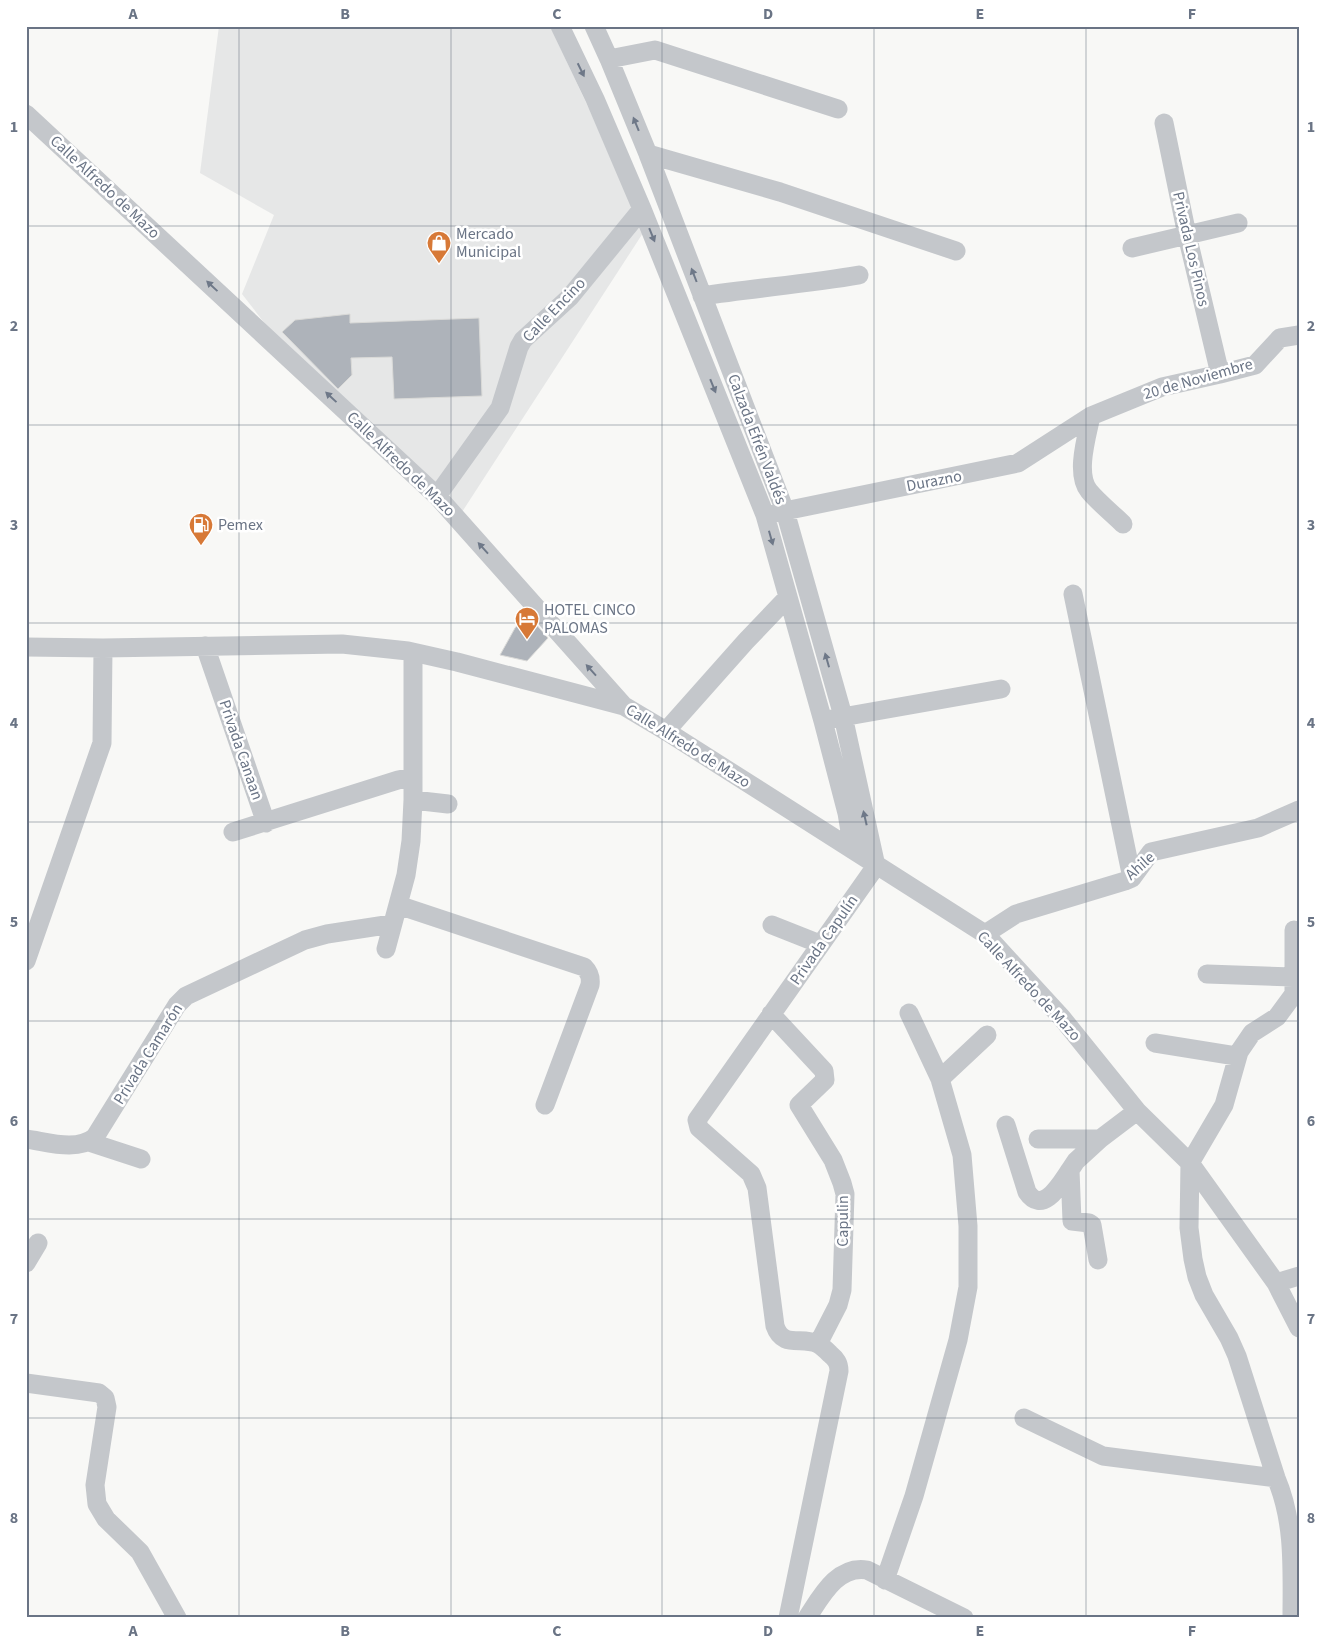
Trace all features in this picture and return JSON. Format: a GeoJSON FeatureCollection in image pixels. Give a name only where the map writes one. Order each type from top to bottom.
{"type":"FeatureCollection","features":[{"type":"Feature","properties":{"kind":"street","name":"Calzada Efrén Valdés"},"geometry":{"type":"LineString","coordinates":[[560,26],[595,99],[642,208],[764,515],[823,721],[847,813],[853,850]]}},
{"type":"Feature","properties":{"kind":"street","name":"Calzada Efrén Valdés"},"geometry":{"type":"LineString","coordinates":[[594,26],[610,59],[648,154],[785,510],[843,716],[876,866]]}},
{"type":"Feature","properties":{"kind":"street"},"geometry":{"type":"LineString","coordinates":[[610,59],[655,50],[838,109]]}},
{"type":"Feature","properties":{"kind":"street","name":"Calle Alfredo de Mazo"},"geometry":{"type":"LineString","coordinates":[[26,114],[437,496],[624,706],[985,934],[1062,1018],[1137,1111],[1190,1163],[1276,1283],[1299,1328]]}},
{"type":"Feature","properties":{"kind":"street","name":"Privada Los Pinos"},"geometry":{"type":"LineString","coordinates":[[1164,123],[1187,235],[1220,374]]}},
{"type":"Feature","properties":{"kind":"street"},"geometry":{"type":"LineString","coordinates":[[648,154],[780,192],[956,251]]}},
{"type":"Feature","properties":{"kind":"street","name":"Calle Encino"},"geometry":{"type":"LineString","coordinates":[[437,496],[500,408],[519,347],[523,340],[570,297],[642,208]]}},
{"type":"Feature","properties":{"kind":"street"},"geometry":{"type":"LineString","coordinates":[[1132,248],[1238,223]]}},
{"type":"Feature","properties":{"kind":"street"},"geometry":{"type":"LineString","coordinates":[[702,296],[859,275]]}},
{"type":"Feature","properties":{"kind":"street","name":"20 de Noviembre"},"geometry":{"type":"LineString","coordinates":[[1091,416],[1162,387],[1255,365],[1280,338],[1299,335]]}},
{"type":"Feature","properties":{"kind":"street"},"geometry":{"type":"LineString","coordinates":[[700,354],[721,345]]}},
{"type":"Feature","properties":{"kind":"street"},"geometry":{"type":"LineString","coordinates":[[1091,416],[1082,464],[1084,478],[1088,490],[1123,524]]}},
{"type":"Feature","properties":{"kind":"street","name":"Durazno"},"geometry":{"type":"LineString","coordinates":[[764,515],[1018,463],[1091,416]]}},
{"type":"Feature","properties":{"kind":"street"},"geometry":{"type":"LineString","coordinates":[[1073,594],[1132,878]]}},
{"type":"Feature","properties":{"kind":"street"},"geometry":{"type":"LineString","coordinates":[[666,731],[788,597]]}},
{"type":"Feature","properties":{"kind":"street"},"geometry":{"type":"LineString","coordinates":[[26,647],[103,648],[334,643],[413,652],[624,706]]}},
{"type":"Feature","properties":{"kind":"street","name":"Privada Canaan"},"geometry":{"type":"LineString","coordinates":[[205,646],[266,823],[233,832]]}},
{"type":"Feature","properties":{"kind":"street"},"geometry":{"type":"LineString","coordinates":[[26,961],[102,743],[103,648]]}},
{"type":"Feature","properties":{"kind":"street"},"geometry":{"type":"LineString","coordinates":[[386,949],[406,875],[410,841],[413,800],[413,652]]}},
{"type":"Feature","properties":{"kind":"street"},"geometry":{"type":"LineString","coordinates":[[823,721],[1001,689]]}},
{"type":"Feature","properties":{"kind":"street"},"geometry":{"type":"LineString","coordinates":[[266,823],[398,780],[413,777]]}},
{"type":"Feature","properties":{"kind":"street"},"geometry":{"type":"LineString","coordinates":[[413,800],[448,804]]}},
{"type":"Feature","properties":{"kind":"street","name":"Ahile"},"geometry":{"type":"LineString","coordinates":[[985,934],[1016,914],[1132,878],[1151,852],[1258,828],[1299,810]]}},
{"type":"Feature","properties":{"kind":"street","name":"Privada Capulín"},"geometry":{"type":"LineString","coordinates":[[818,1344],[787,1340],[776,1330],[755,1181],[751,1174],[696,1123],[698,1117],[876,866]]}},
{"type":"Feature","properties":{"kind":"street"},"geometry":{"type":"LineString","coordinates":[[398,905],[584,967],[588,971],[590,985],[546,1105]]}},
{"type":"Feature","properties":{"kind":"street","name":"Privada Camarón"},"geometry":{"type":"LineString","coordinates":[[89,1142],[100,1131],[180,1000],[298,942],[327,934],[392,924]]}},
{"type":"Feature","properties":{"kind":"street"},"geometry":{"type":"LineString","coordinates":[[772,925],[820,944]]}},
{"type":"Feature","properties":{"kind":"street"},"geometry":{"type":"LineString","coordinates":[[1292,1618],[1292,1562],[1284,1498],[1237,1356],[1229,1338],[1204,1295],[1197,1277],[1190,1228],[1190,1163],[1224,1105],[1236,1056],[1251,1034],[1277,1017],[1294,994],[1294,930]]}},
{"type":"Feature","properties":{"kind":"street"},"geometry":{"type":"LineString","coordinates":[[1207,974],[1293,977]]}},
{"type":"Feature","properties":{"kind":"street","name":"Capulin"},"geometry":{"type":"LineString","coordinates":[[771,1014],[825,1074],[825,1080],[799,1105],[831,1155],[840,1177],[844,1194],[842,1290],[838,1305],[818,1344]]}},
{"type":"Feature","properties":{"kind":"street"},"geometry":{"type":"LineString","coordinates":[[885,1580],[914,1496],[958,1340],[968,1287],[968,1226],[962,1155],[940,1079],[909,1014]]}},
{"type":"Feature","properties":{"kind":"street"},"geometry":{"type":"LineString","coordinates":[[940,1079],[987,1035]]}},
{"type":"Feature","properties":{"kind":"street"},"geometry":{"type":"LineString","coordinates":[[1155,1043],[1236,1056]]}},
{"type":"Feature","properties":{"kind":"street"},"geometry":{"type":"LineString","coordinates":[[1006,1125],[1027,1192],[1030,1196],[1039,1200],[1048,1198],[1076,1161],[1100,1139],[1137,1111]]}},
{"type":"Feature","properties":{"kind":"street"},"geometry":{"type":"LineString","coordinates":[[26,1138],[73,1146],[89,1142],[141,1159]]}},
{"type":"Feature","properties":{"kind":"street"},"geometry":{"type":"LineString","coordinates":[[1038,1139],[1100,1139]]}},
{"type":"Feature","properties":{"kind":"street"},"geometry":{"type":"LineString","coordinates":[[1070,1170],[1071,1221],[1092,1225],[1098,1260]]}},
{"type":"Feature","properties":{"kind":"street"},"geometry":{"type":"LineString","coordinates":[[26,1263],[38,1243]]}},
{"type":"Feature","properties":{"kind":"street"},"geometry":{"type":"LineString","coordinates":[[1276,1283],[1299,1276]]}},
{"type":"Feature","properties":{"kind":"street"},"geometry":{"type":"LineString","coordinates":[[788,1618],[839,1371],[837,1361],[818,1344]]}},
{"type":"Feature","properties":{"kind":"street"},"geometry":{"type":"LineString","coordinates":[[26,1383],[99,1393],[105,1398],[107,1407],[95,1485],[97,1504],[106,1519],[140,1552],[177,1618]]}},
{"type":"Feature","properties":{"kind":"street"},"geometry":{"type":"LineString","coordinates":[[1024,1418],[1103,1456],[1276,1478]]}},
{"type":"Feature","properties":{"kind":"street"},"geometry":{"type":"LineString","coordinates":[[807,1618],[829,1586],[848,1572],[861,1569],[867,1570],[964,1618]]}},
{"type":"Feature","properties":{"kind":"shaded area","name":"Mercado Municipal"},"geometry":{"type":"Polygon","coordinates":[[[219,26],[550,26],[590,111],[643,233],[462,512],[273,334],[242,294],[274,215],[200,173],[219,26]]]}},
{"type":"Feature","properties":{"kind":"building"},"geometry":{"type":"Polygon","coordinates":[[[350,314],[350,323],[479,318],[482,396],[394,399],[392,357],[351,358],[352,375],[338,389],[282,332],[295,320],[350,314]]]}},
{"type":"Feature","properties":{"kind":"building","name":"HOTEL CINCO PALOMAS"},"geometry":{"type":"Polygon","coordinates":[[[527,614],[548,638],[527,661],[500,655],[515,628],[527,614]]]}},
{"type":"Feature","properties":{"kind":"place","name":"Mercado Municipal"},"geometry":{"type":"Point","coordinates":[439,264]}},
{"type":"Feature","properties":{"kind":"place","name":"Pemex"},"geometry":{"type":"Point","coordinates":[201,546]}},
{"type":"Feature","properties":{"kind":"place","name":"HOTEL CINCO PALOMAS"},"geometry":{"type":"Point","coordinates":[527,640]}}]}
